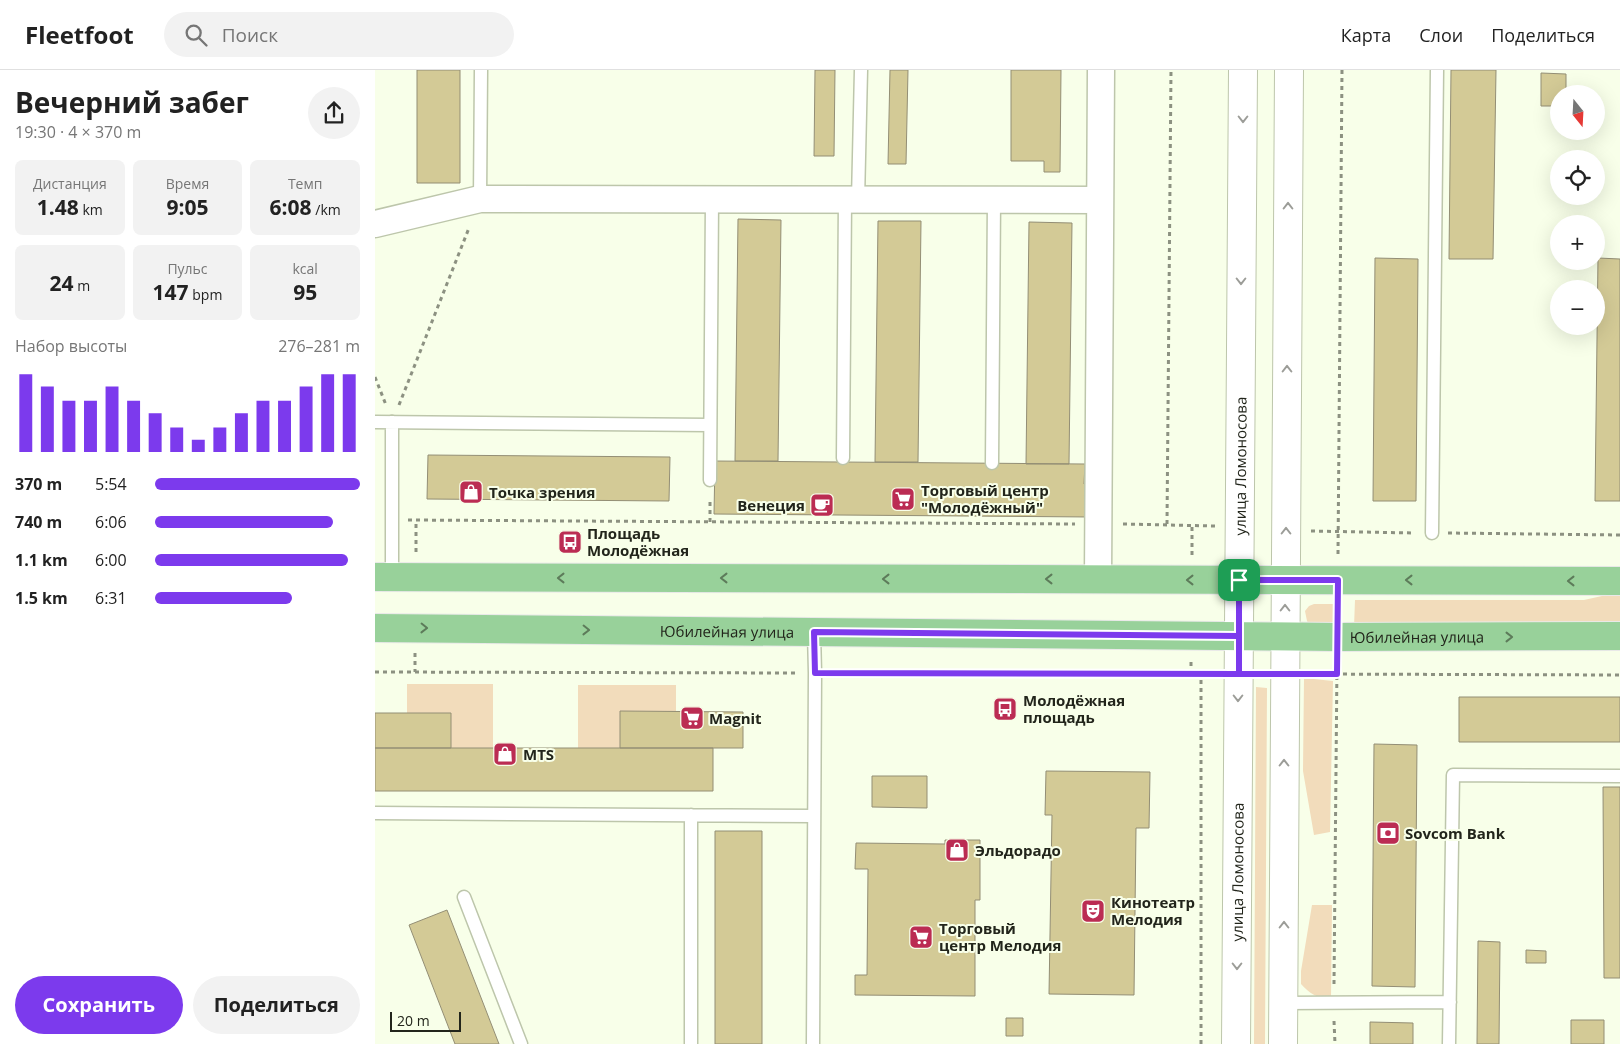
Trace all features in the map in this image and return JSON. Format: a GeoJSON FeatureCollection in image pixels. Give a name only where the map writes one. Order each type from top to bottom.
{"type":"FeatureCollection","features":[{"type":"Feature","properties":{"kind":"main road","name":"улица Ломоносова"},"geometry":{"type":"LineString","coordinates":[[1236,1044],[1243,70]]}},
{"type":"Feature","properties":{"kind":"main road"},"geometry":{"type":"LineString","coordinates":[[1283,1044],[1289,70]]}},
{"type":"Feature","properties":{"kind":"main road"},"geometry":{"type":"LineString","coordinates":[[383,577],[1620,581]]}},
{"type":"Feature","properties":{"kind":"main road","name":"Юбилейная улица"},"geometry":{"type":"LineString","coordinates":[[375,628],[1337,637],[1620,636]]}},
{"type":"Feature","properties":{"kind":"street"},"geometry":{"type":"LineString","coordinates":[[1097,579],[1101,70]]}},
{"type":"Feature","properties":{"kind":"street"},"geometry":{"type":"LineString","coordinates":[[375,224],[480,199],[1100,200]]}},
{"type":"Feature","properties":{"kind":"lane"},"geometry":{"type":"LineString","coordinates":[[480,199],[481,70]]}},
{"type":"Feature","properties":{"kind":"lane"},"geometry":{"type":"LineString","coordinates":[[843,458],[852,200],[861,70]]}},
{"type":"Feature","properties":{"kind":"lane"},"geometry":{"type":"LineString","coordinates":[[1432,533],[1437,70]]}},
{"type":"Feature","properties":{"kind":"lane"},"geometry":{"type":"LineString","coordinates":[[710,480],[712,200]]}},
{"type":"Feature","properties":{"kind":"lane"},"geometry":{"type":"LineString","coordinates":[[992,463],[994,200]]}},
{"type":"Feature","properties":{"kind":"lane"},"geometry":{"type":"LineString","coordinates":[[375,422],[710,425]]}},
{"type":"Feature","properties":{"kind":"lane"},"geometry":{"type":"LineString","coordinates":[[383,577],[392,520],[392,422]]}},
{"type":"Feature","properties":{"kind":"lane"},"geometry":{"type":"LineString","coordinates":[[813,1044],[814,632]]}},
{"type":"Feature","properties":{"kind":"lane"},"geometry":{"type":"LineString","coordinates":[[1449,1044],[1453,774],[1620,776]]}},
{"type":"Feature","properties":{"kind":"lane"},"geometry":{"type":"LineString","coordinates":[[375,813],[814,816]]}},
{"type":"Feature","properties":{"kind":"lane"},"geometry":{"type":"LineString","coordinates":[[691,815],[691,1044]]}},
{"type":"Feature","properties":{"kind":"lane"},"geometry":{"type":"LineString","coordinates":[[464,897],[521,1044]]}},
{"type":"Feature","properties":{"kind":"lane"},"geometry":{"type":"LineString","coordinates":[[1283,1003],[1450,1002]]}},
{"type":"Feature","properties":{"kind":"path"},"geometry":{"type":"LineString","coordinates":[[392,520],[1167,524],[1171,70]]}},
{"type":"Feature","properties":{"kind":"path"},"geometry":{"type":"LineString","coordinates":[[1338,580],[1342,70]]}},
{"type":"Feature","properties":{"kind":"path"},"geometry":{"type":"LineString","coordinates":[[392,422],[480,199]]}},
{"type":"Feature","properties":{"kind":"path"},"geometry":{"type":"LineString","coordinates":[[375,377],[392,422]]}},
{"type":"Feature","properties":{"kind":"path"},"geometry":{"type":"LineString","coordinates":[[709,522],[710,480]]}},
{"type":"Feature","properties":{"kind":"path"},"geometry":{"type":"LineString","coordinates":[[1338,532],[1620,536]]}},
{"type":"Feature","properties":{"kind":"path"},"geometry":{"type":"LineString","coordinates":[[1335,1044],[1337,637]]}},
{"type":"Feature","properties":{"kind":"path"},"geometry":{"type":"LineString","coordinates":[[375,672],[1239,674]]}},
{"type":"Feature","properties":{"kind":"path"},"geometry":{"type":"LineString","coordinates":[[1201,674],[1201,1044]]}},
{"type":"Feature","properties":{"kind":"path"},"geometry":{"type":"LineString","coordinates":[[1285,674],[1620,674]]}},
{"type":"Feature","properties":{"kind":"shaded area"},"geometry":{"type":"Polygon","coordinates":[[[1620,592],[1620,627],[1354,627],[1355,600],[1584,600],[1620,592]]]}},
{"type":"Feature","properties":{"kind":"shaded area"},"geometry":{"type":"Polygon","coordinates":[[[1314,604],[1333,604],[1333,625],[1309,624],[1305,611],[1314,604]]]}},
{"type":"Feature","properties":{"kind":"shaded area"},"geometry":{"type":"Polygon","coordinates":[[[1304,678],[1333,681],[1330,832],[1314,835],[1303,771],[1304,678]]]}},
{"type":"Feature","properties":{"kind":"shaded area"},"geometry":{"type":"Polygon","coordinates":[[[407,684],[493,684],[493,748],[451,748],[451,713],[407,713],[407,684]]]}},
{"type":"Feature","properties":{"kind":"shaded area"},"geometry":{"type":"Polygon","coordinates":[[[578,685],[676,685],[676,712],[620,748],[578,748],[578,685]]]}},
{"type":"Feature","properties":{"kind":"shaded area"},"geometry":{"type":"Polygon","coordinates":[[[1256,687],[1267,688],[1265,1044],[1254,1044],[1256,687]]]}},
{"type":"Feature","properties":{"kind":"shaded area"},"geometry":{"type":"Polygon","coordinates":[[[1312,905],[1332,905],[1331,998],[1322,998],[1315,995],[1301,984],[1301,971],[1312,905]]]}},
{"type":"Feature","properties":{"kind":"building"},"geometry":{"type":"Polygon","coordinates":[[[417,70],[460,70],[460,183],[417,183],[417,70]]]}},
{"type":"Feature","properties":{"kind":"building"},"geometry":{"type":"Polygon","coordinates":[[[815,70],[835,70],[834,156],[814,156],[815,70]]]}},
{"type":"Feature","properties":{"kind":"building"},"geometry":{"type":"Polygon","coordinates":[[[890,70],[908,70],[906,164],[888,164],[890,70]]]}},
{"type":"Feature","properties":{"kind":"building"},"geometry":{"type":"Polygon","coordinates":[[[1011,70],[1061,70],[1060,172],[1044,172],[1044,161],[1011,161],[1011,70]]]}},
{"type":"Feature","properties":{"kind":"building"},"geometry":{"type":"Polygon","coordinates":[[[1451,70],[1496,70],[1493,259],[1449,259],[1451,70]]]}},
{"type":"Feature","properties":{"kind":"building"},"geometry":{"type":"Polygon","coordinates":[[[1541,73],[1566,74],[1566,85],[1550,85],[1550,106],[1541,106],[1541,73]]]}},
{"type":"Feature","properties":{"kind":"building"},"geometry":{"type":"Polygon","coordinates":[[[738,219],[781,220],[778,461],[735,461],[738,219]]]}},
{"type":"Feature","properties":{"kind":"building"},"geometry":{"type":"Polygon","coordinates":[[[878,221],[921,221],[918,462],[875,462],[878,221]]]}},
{"type":"Feature","properties":{"kind":"building"},"geometry":{"type":"Polygon","coordinates":[[[1029,222],[1072,223],[1069,464],[1026,464],[1029,222]]]}},
{"type":"Feature","properties":{"kind":"building"},"geometry":{"type":"Polygon","coordinates":[[[1375,258],[1418,259],[1416,501],[1373,501],[1375,258]]]}},
{"type":"Feature","properties":{"kind":"building"},"geometry":{"type":"Polygon","coordinates":[[[1605,258],[1620,259],[1620,501],[1595,501],[1597,335],[1605,335],[1605,280],[1598,280],[1598,270],[1605,270],[1605,258]]]}},
{"type":"Feature","properties":{"kind":"building"},"geometry":{"type":"Polygon","coordinates":[[[428,455],[670,457],[669,501],[427,499],[428,455]]]}},
{"type":"Feature","properties":{"kind":"building","name":"Торговый центр \"Молодёжный\""},"geometry":{"type":"Polygon","coordinates":[[[715,461],[1085,464],[1084,484],[1091,484],[1090,517],[714,514],[715,461]]]}},
{"type":"Feature","properties":{"kind":"building"},"geometry":{"type":"Polygon","coordinates":[[[1459,697],[1620,697],[1620,742],[1459,742],[1459,697]]]}},
{"type":"Feature","properties":{"kind":"building"},"geometry":{"type":"Polygon","coordinates":[[[620,711],[743,712],[743,748],[620,748],[620,711]]]}},
{"type":"Feature","properties":{"kind":"building"},"geometry":{"type":"Polygon","coordinates":[[[375,713],[451,713],[451,748],[375,748],[375,713]]]}},
{"type":"Feature","properties":{"kind":"building"},"geometry":{"type":"Polygon","coordinates":[[[1374,744],[1417,745],[1415,987],[1372,986],[1374,744]]]}},
{"type":"Feature","properties":{"kind":"building"},"geometry":{"type":"Polygon","coordinates":[[[375,748],[713,748],[713,791],[375,791],[375,748]]]}},
{"type":"Feature","properties":{"kind":"building","name":"Кинотеатр Мелодия"},"geometry":{"type":"Polygon","coordinates":[[[1046,771],[1150,772],[1149,828],[1136,828],[1134,995],[1049,994],[1052,815],[1045,815],[1046,771]]]}},
{"type":"Feature","properties":{"kind":"building"},"geometry":{"type":"Polygon","coordinates":[[[872,776],[927,776],[927,808],[872,807],[872,776]]]}},
{"type":"Feature","properties":{"kind":"building"},"geometry":{"type":"Polygon","coordinates":[[[1603,787],[1620,787],[1620,978],[1604,978],[1603,787]]]}},
{"type":"Feature","properties":{"kind":"building"},"geometry":{"type":"Polygon","coordinates":[[[715,831],[762,831],[762,1044],[715,1044],[715,831]]]}},
{"type":"Feature","properties":{"kind":"building","name":"Торговый центр Мелодия"},"geometry":{"type":"Polygon","coordinates":[[[945,840],[980,840],[980,900],[975,900],[975,996],[855,995],[855,975],[867,975],[868,869],[855,869],[856,843],[945,844],[945,840]]]}},
{"type":"Feature","properties":{"kind":"building"},"geometry":{"type":"Polygon","coordinates":[[[447,910],[499,1044],[455,1044],[409,925],[447,910]]]}},
{"type":"Feature","properties":{"kind":"building"},"geometry":{"type":"Polygon","coordinates":[[[1478,941],[1500,942],[1499,1044],[1477,1044],[1478,941]]]}},
{"type":"Feature","properties":{"kind":"building"},"geometry":{"type":"Polygon","coordinates":[[[1526,950],[1546,951],[1546,963],[1526,963],[1526,950]]]}},
{"type":"Feature","properties":{"kind":"building"},"geometry":{"type":"Polygon","coordinates":[[[1006,1018],[1023,1018],[1023,1036],[1006,1036],[1006,1018]]]}},
{"type":"Feature","properties":{"kind":"building"},"geometry":{"type":"Polygon","coordinates":[[[1571,1020],[1604,1020],[1604,1044],[1571,1044],[1571,1020]]]}},
{"type":"Feature","properties":{"kind":"building"},"geometry":{"type":"Polygon","coordinates":[[[1370,1022],[1413,1023],[1413,1044],[1370,1044],[1370,1022]]]}},
{"type":"Feature","properties":{"kind":"place","name":"Точка зрения"},"geometry":{"type":"Point","coordinates":[471,492]}},
{"type":"Feature","properties":{"kind":"place","name":"Торговый центр \"Молодёжный\""},"geometry":{"type":"Point","coordinates":[903,499]}},
{"type":"Feature","properties":{"kind":"place","name":"Венеция"},"geometry":{"type":"Point","coordinates":[822,505]}},
{"type":"Feature","properties":{"kind":"place","name":"Площадь Молодёжная"},"geometry":{"type":"Point","coordinates":[570,542]}},
{"type":"Feature","properties":{"kind":"place","name":"Молодёжная площадь"},"geometry":{"type":"Point","coordinates":[1005,709]}},
{"type":"Feature","properties":{"kind":"place","name":"Magnit"},"geometry":{"type":"Point","coordinates":[692,718]}},
{"type":"Feature","properties":{"kind":"place","name":"MTS"},"geometry":{"type":"Point","coordinates":[505,754]}},
{"type":"Feature","properties":{"kind":"place","name":"Sovcom Bank"},"geometry":{"type":"Point","coordinates":[1388,833]}},
{"type":"Feature","properties":{"kind":"place","name":"Эльдорадо"},"geometry":{"type":"Point","coordinates":[957,850]}},
{"type":"Feature","properties":{"kind":"place","name":"Кинотеатр Мелодия"},"geometry":{"type":"Point","coordinates":[1093,911]}},
{"type":"Feature","properties":{"kind":"place","name":"Торговый центр Мелодия"},"geometry":{"type":"Point","coordinates":[921,937]}},
{"type":"Feature","properties":{"kind":"route"},"geometry":{"type":"LineString","coordinates":[[1239,580],[1239,674],[815,673],[814,632],[1239,636],[1239,674],[1337,674],[1338,580],[1239,580]]}}]}
